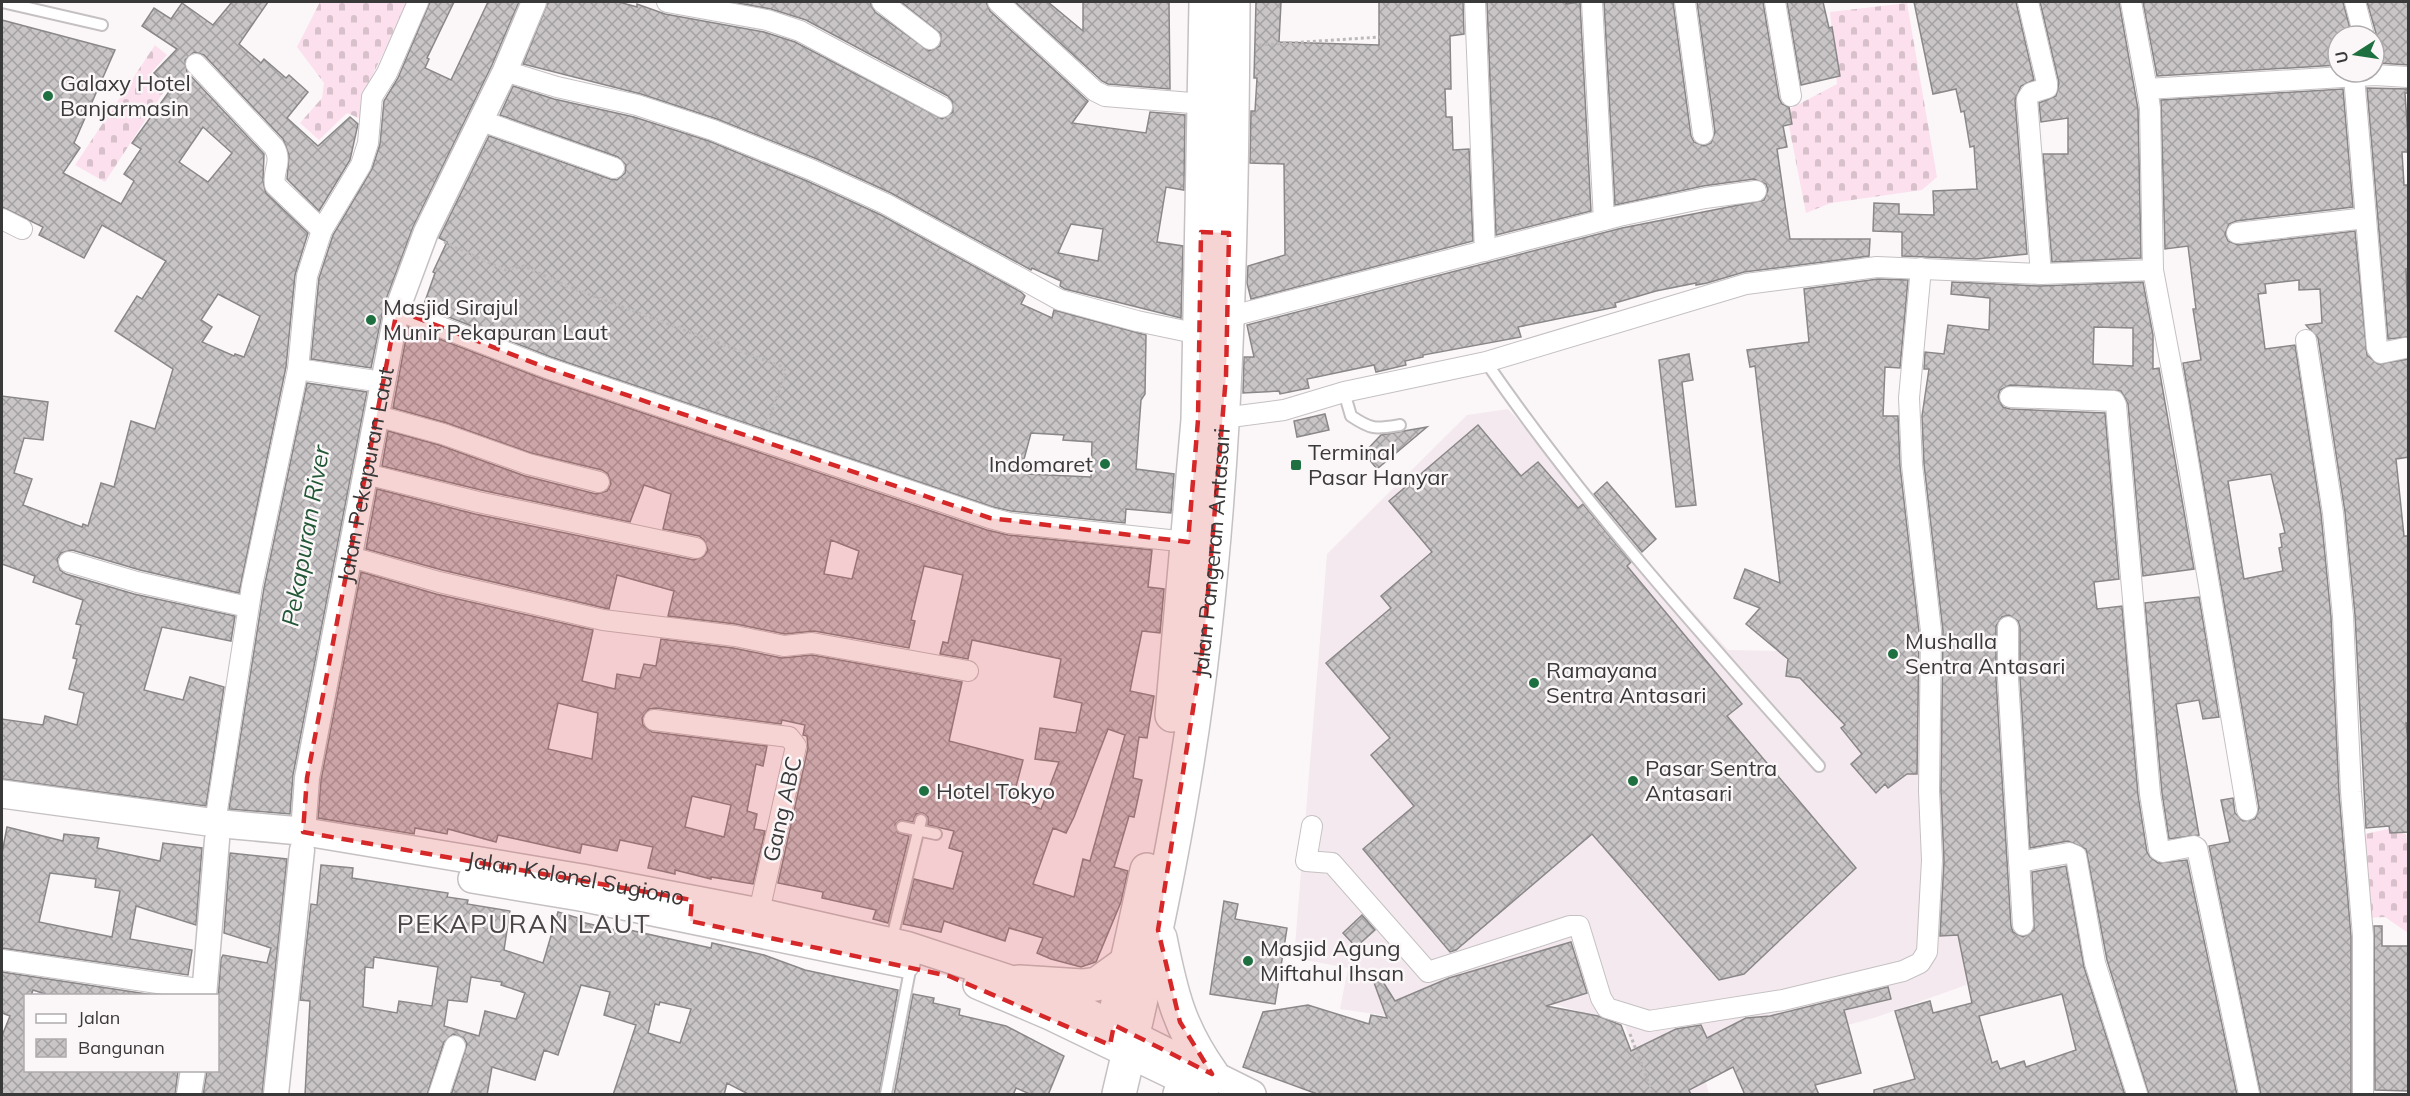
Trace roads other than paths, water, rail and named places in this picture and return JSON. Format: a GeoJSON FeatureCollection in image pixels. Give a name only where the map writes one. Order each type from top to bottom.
{"type":"FeatureCollection","features":[{"type":"Feature","properties":{"kind":"highway","name":"Jalan Pangeran Antasari"},"geometry":{"type":"LineString","coordinates":[[1097,1095],[1121,1040],[1158,930],[1179,818],[1204,640],[1223,418],[1227,317],[1215,232],[1204,104],[1206,2]]}},
{"type":"Feature","properties":{"kind":"highway","name":"Jalan Pangeran Antasari"},"geometry":{"type":"LineString","coordinates":[[1119,1095],[1126,963],[1150,859],[1175,693],[1198,420],[1199,334],[1215,232],[1233,46],[1233,2]]}},
{"type":"Feature","properties":{"kind":"highway"},"geometry":{"type":"LineString","coordinates":[[1158,930],[1180,1022],[1192,1047],[1202,1088]]}},
{"type":"Feature","properties":{"kind":"highway"},"geometry":{"type":"LineString","coordinates":[[1019,982],[1082,986],[1097,984],[1126,963]]}},
{"type":"Feature","properties":{"kind":"main road","name":"Jalan Kolonel Sugiono"},"geometry":{"type":"LineString","coordinates":[[2,794],[219,832]]}},
{"type":"Feature","properties":{"kind":"main road","name":"Jalan Kolonel Sugiono"},"geometry":{"type":"LineString","coordinates":[[2,809],[301,841],[546,881],[691,910],[911,965],[1002,995],[1121,1040]]}},
{"type":"Feature","properties":{"kind":"main road","name":"Jalan Kolonel Sugiono"},"geometry":{"type":"LineString","coordinates":[[691,910],[759,912],[980,967],[1019,982],[1121,1040]]}},
{"type":"Feature","properties":{"kind":"main road"},"geometry":{"type":"LineString","coordinates":[[1121,1040],[1202,1088],[1252,1095]]}},
{"type":"Feature","properties":{"kind":"street"},"geometry":{"type":"LineString","coordinates":[[2,960],[204,993],[219,832],[248,607],[298,369],[308,276],[322,230],[362,165],[368,142],[372,98],[387,73],[418,2]]}},
{"type":"Feature","properties":{"kind":"street","name":"Jalan Pekapuran Laut"},"geometry":{"type":"LineString","coordinates":[[276,1095],[307,778],[397,310],[426,232],[482,121],[534,2]]}},
{"type":"Feature","properties":{"kind":"street"},"geometry":{"type":"LineString","coordinates":[[667,2],[767,20],[800,31],[942,107]]}},
{"type":"Feature","properties":{"kind":"street"},"geometry":{"type":"LineString","coordinates":[[882,2],[930,39]]}},
{"type":"Feature","properties":{"kind":"street"},"geometry":{"type":"LineString","coordinates":[[998,2],[1095,91],[1105,96],[1204,104]]}},
{"type":"Feature","properties":{"kind":"street"},"geometry":{"type":"LineString","coordinates":[[1475,2],[1485,251]]}},
{"type":"Feature","properties":{"kind":"street"},"geometry":{"type":"LineString","coordinates":[[1592,2],[1604,220]]}},
{"type":"Feature","properties":{"kind":"street"},"geometry":{"type":"LineString","coordinates":[[1685,2],[1703,134]]}},
{"type":"Feature","properties":{"kind":"street"},"geometry":{"type":"LineString","coordinates":[[1775,2],[1791,96]]}},
{"type":"Feature","properties":{"kind":"street"},"geometry":{"type":"LineString","coordinates":[[2028,2],[2047,83],[2047,88],[2031,93],[2027,99],[2041,274]]}},
{"type":"Feature","properties":{"kind":"street"},"geometry":{"type":"LineString","coordinates":[[2131,2],[2150,108],[2153,270],[2178,402],[2247,810]]}},
{"type":"Feature","properties":{"kind":"street"},"geometry":{"type":"LineString","coordinates":[[2355,2],[2361,24]]}},
{"type":"Feature","properties":{"kind":"street"},"geometry":{"type":"LineString","coordinates":[[196,64],[274,147],[279,163],[274,180],[275,185],[322,230]]}},
{"type":"Feature","properties":{"kind":"street"},"geometry":{"type":"LineString","coordinates":[[505,71],[557,87],[637,105],[712,130],[812,170],[886,204],[1060,300],[1137,321],[1199,334]]}},
{"type":"Feature","properties":{"kind":"street"},"geometry":{"type":"LineString","coordinates":[[2386,74],[2409,77]]}},
{"type":"Feature","properties":{"kind":"street"},"geometry":{"type":"LineString","coordinates":[[2147,89],[2326,78]]}},
{"type":"Feature","properties":{"kind":"street"},"geometry":{"type":"LineString","coordinates":[[2355,84],[2377,348],[2381,353],[2405,348]]}},
{"type":"Feature","properties":{"kind":"street"},"geometry":{"type":"LineString","coordinates":[[482,121],[614,168]]}},
{"type":"Feature","properties":{"kind":"street"},"geometry":{"type":"LineString","coordinates":[[1227,317],[1604,220],[1705,198],[1756,191]]}},
{"type":"Feature","properties":{"kind":"street"},"geometry":{"type":"LineString","coordinates":[[2237,233],[2366,218]]}},
{"type":"Feature","properties":{"kind":"street"},"geometry":{"type":"LineString","coordinates":[[2,219],[22,229]]}},
{"type":"Feature","properties":{"kind":"street"},"geometry":{"type":"LineString","coordinates":[[1223,418],[1284,410],[1344,392],[1485,362],[1746,284],[1877,267],[2041,274],[2153,270]]}},
{"type":"Feature","properties":{"kind":"street"},"geometry":{"type":"LineString","coordinates":[[1312,826],[1306,861],[1332,863],[1426,971],[1431,972],[1570,926],[1579,926],[1601,998],[1607,1008],[1649,1021],[1783,1000],[1903,971],[1920,963],[1927,952],[1932,860],[1929,791],[1931,631],[1912,465],[1909,398],[1921,268]]}},
{"type":"Feature","properties":{"kind":"street"},"geometry":{"type":"LineString","coordinates":[[397,310],[547,368],[1009,523],[1188,542]]}},
{"type":"Feature","properties":{"kind":"street"},"geometry":{"type":"LineString","coordinates":[[2306,340],[2333,513],[2343,616],[2351,792],[2363,936],[2363,1095]]}},
{"type":"Feature","properties":{"kind":"street"},"geometry":{"type":"LineString","coordinates":[[298,369],[382,382]]}},
{"type":"Feature","properties":{"kind":"street"},"geometry":{"type":"LineString","coordinates":[[2010,397],[2114,401],[2116,405],[2150,794],[2159,850],[2163,852],[2194,846],[2197,848],[2249,1095]]}},
{"type":"Feature","properties":{"kind":"street"},"geometry":{"type":"LineString","coordinates":[[377,416],[443,434],[528,464],[599,482]]}},
{"type":"Feature","properties":{"kind":"street"},"geometry":{"type":"LineString","coordinates":[[366,474],[478,502],[696,548]]}},
{"type":"Feature","properties":{"kind":"street"},"geometry":{"type":"LineString","coordinates":[[351,557],[439,582],[603,620],[735,636],[784,646],[812,643],[968,671]]}},
{"type":"Feature","properties":{"kind":"street"},"geometry":{"type":"LineString","coordinates":[[69,562],[148,584],[248,607]]}},
{"type":"Feature","properties":{"kind":"street"},"geometry":{"type":"LineString","coordinates":[[2008,627],[2007,679],[2023,925]]}},
{"type":"Feature","properties":{"kind":"street","name":"Gang ABC"},"geometry":{"type":"LineString","coordinates":[[654,720],[789,737],[794,741],[796,746],[759,912]]}},
{"type":"Feature","properties":{"kind":"street"},"geometry":{"type":"LineString","coordinates":[[2019,862],[2074,854],[2096,963],[2137,1095]]}},
{"type":"Feature","properties":{"kind":"street"},"geometry":{"type":"LineString","coordinates":[[439,1095],[455,1046]]}},
{"type":"Feature","properties":{"kind":"street"},"geometry":{"type":"LineString","coordinates":[[189,1095],[193,1072]]}},
{"type":"Feature","properties":{"kind":"lane"},"geometry":{"type":"LineString","coordinates":[[2,2],[102,26]]}},
{"type":"Feature","properties":{"kind":"lane"},"geometry":{"type":"LineString","coordinates":[[1485,362],[1518,408],[1664,591],[1819,766]]}},
{"type":"Feature","properties":{"kind":"lane"},"geometry":{"type":"LineString","coordinates":[[1344,392],[1351,416],[1368,427],[1374,429],[1400,425]]}},
{"type":"Feature","properties":{"kind":"lane"},"geometry":{"type":"LineString","coordinates":[[902,827],[920,825],[936,834]]}},
{"type":"Feature","properties":{"kind":"lane"},"geometry":{"type":"LineString","coordinates":[[891,943],[920,825]]}},
{"type":"Feature","properties":{"kind":"lane"},"geometry":{"type":"LineString","coordinates":[[886,1095],[911,965]]}},
{"type":"Feature","properties":{"kind":"place","name":"Galaxy Hotel Banjarmasin"},"geometry":{"type":"Point","coordinates":[48,96]}},
{"type":"Feature","properties":{"kind":"place","name":"Masjid Sirajul Munir Pekapuran Laut"},"geometry":{"type":"Point","coordinates":[371,320]}},
{"type":"Feature","properties":{"kind":"place","name":"Indomaret"},"geometry":{"type":"Point","coordinates":[1105,464]}},
{"type":"Feature","properties":{"kind":"place","name":"Terminal Pasar Hanyar"},"geometry":{"type":"Point","coordinates":[1296,465]}},
{"type":"Feature","properties":{"kind":"place","name":"Mushalla Sentra Antasari"},"geometry":{"type":"Point","coordinates":[1893,654]}},
{"type":"Feature","properties":{"kind":"place","name":"Ramayana Sentra Antasari"},"geometry":{"type":"Point","coordinates":[1534,683]}},
{"type":"Feature","properties":{"kind":"place","name":"Pasar Sentra Antasari"},"geometry":{"type":"Point","coordinates":[1633,781]}},
{"type":"Feature","properties":{"kind":"place","name":"Hotel Tokyo"},"geometry":{"type":"Point","coordinates":[924,791]}},
{"type":"Feature","properties":{"kind":"place","name":"Masjid Agung Miftahul Ihsan"},"geometry":{"type":"Point","coordinates":[1248,961]}},
{"type":"Feature","properties":{"kind":"district","name":"PEKAPURAN LAUT"},"geometry":{"type":"Point","coordinates":[524,924]}},
{"type":"Feature","properties":{"kind":"water label","name":"Pekapuran River"},"geometry":{"type":"Point","coordinates":[306,536]}}]}
